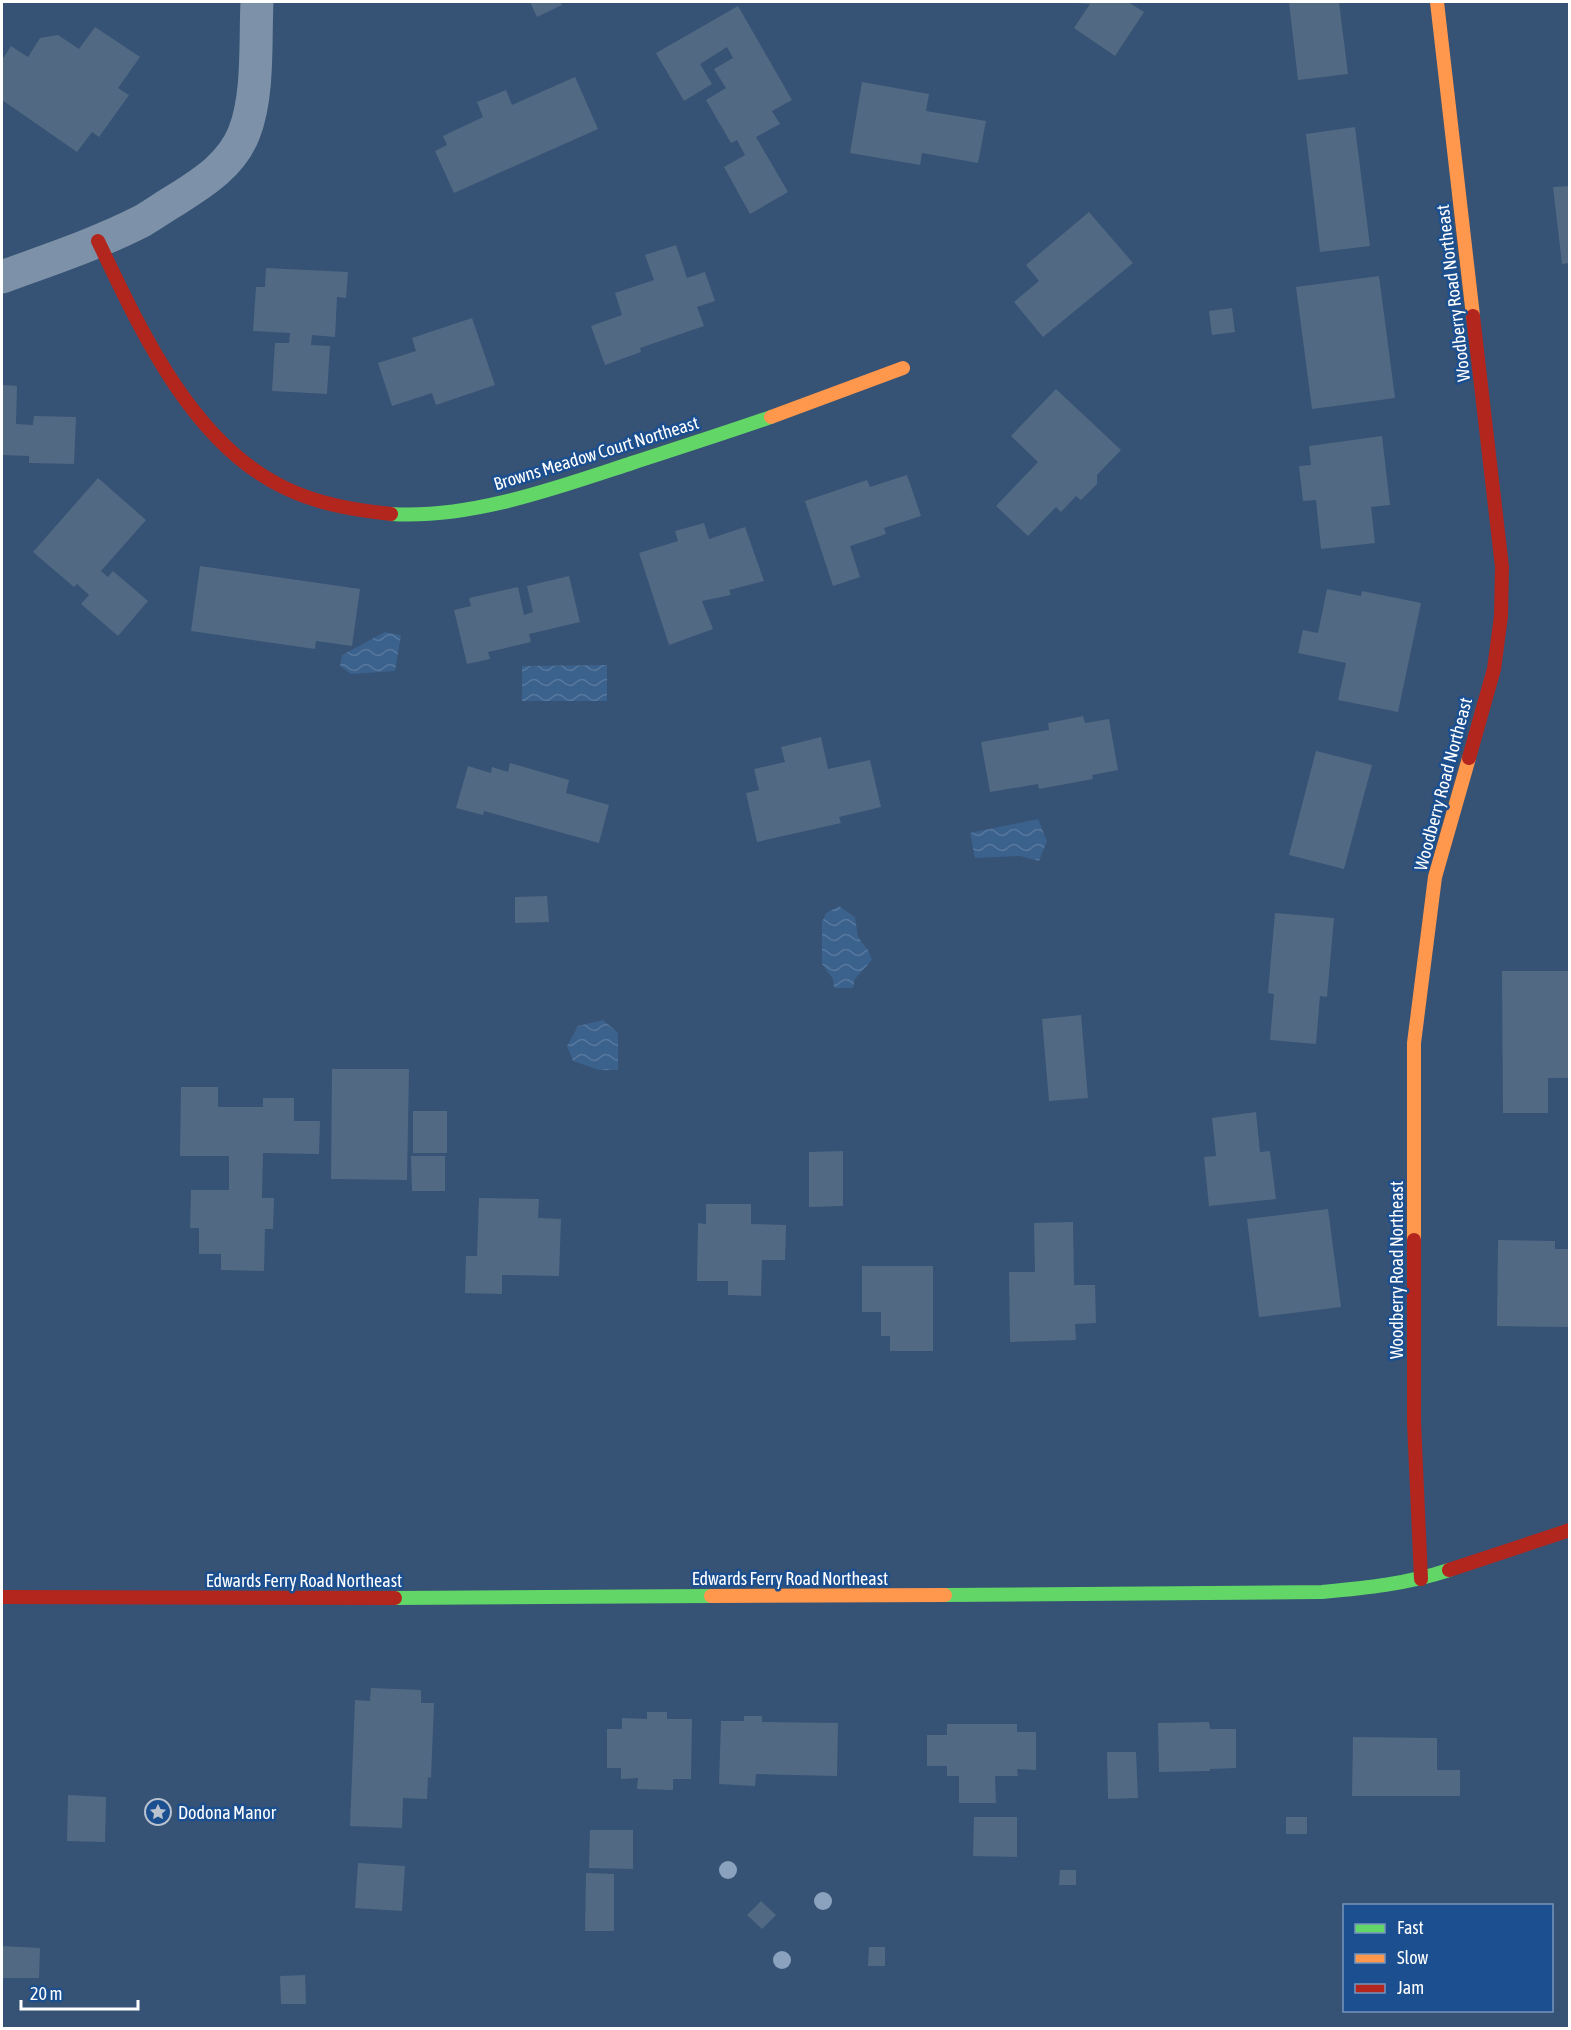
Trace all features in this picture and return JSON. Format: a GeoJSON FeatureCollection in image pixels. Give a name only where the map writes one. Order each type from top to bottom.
{"type":"FeatureCollection","features":[{"type":"Feature","properties":{"kind":"street"},"geometry":{"type":"LineString","coordinates":[[2,277],[98,241],[142,220],[202,183],[222,166],[237,149],[245,131],[253,94],[257,2]]}},
{"type":"Feature","properties":{"kind":"street","name":"Woodberry Road Northeast"},"geometry":{"type":"LineString","coordinates":[[1421,1579],[1414,1422],[1414,1043],[1435,877],[1494,669],[1501,616],[1503,567],[1437,2]]}},
{"type":"Feature","properties":{"kind":"street","name":"Browns Meadow Court Northeast"},"geometry":{"type":"LineString","coordinates":[[98,241],[136,323],[176,387],[219,438],[247,465],[281,487],[317,501],[360,511],[416,515],[485,506],[552,489],[754,422],[903,368]]}},
{"type":"Feature","properties":{"kind":"street","name":"Edwards Ferry Road Northeast"},"geometry":{"type":"LineString","coordinates":[[2,1597],[321,1599],[1322,1592],[1374,1587],[1421,1579],[1569,1530]]}},
{"type":"Feature","properties":{"kind":"water"},"geometry":{"type":"Polygon","coordinates":[[[385,632],[401,635],[395,671],[351,674],[340,666],[342,655],[385,632]]]}},
{"type":"Feature","properties":{"kind":"water"},"geometry":{"type":"Polygon","coordinates":[[[607,665],[607,701],[522,701],[522,666],[607,665]]]}},
{"type":"Feature","properties":{"kind":"water"},"geometry":{"type":"Polygon","coordinates":[[[1038,819],[1047,841],[1039,861],[1020,856],[975,858],[970,833],[1038,819]]]}},
{"type":"Feature","properties":{"kind":"water"},"geometry":{"type":"Polygon","coordinates":[[[839,906],[855,917],[858,937],[872,960],[855,979],[853,988],[834,988],[833,979],[822,964],[822,922],[826,913],[839,906]]]}},
{"type":"Feature","properties":{"kind":"water"},"geometry":{"type":"Polygon","coordinates":[[[603,1020],[618,1033],[618,1070],[599,1070],[573,1061],[567,1046],[578,1026],[603,1020]]]}},
{"type":"Feature","properties":{"kind":"building"},"geometry":{"type":"Polygon","coordinates":[[[530,2],[560,2],[562,5],[537,17],[530,2]]]}},
{"type":"Feature","properties":{"kind":"building"},"geometry":{"type":"Polygon","coordinates":[[[1078,2],[1128,2],[1144,12],[1115,56],[1074,28],[1090,4],[1078,2]]]}},
{"type":"Feature","properties":{"kind":"building"},"geometry":{"type":"Polygon","coordinates":[[[1289,2],[1339,2],[1348,74],[1298,80],[1289,2]]]}},
{"type":"Feature","properties":{"kind":"building"},"geometry":{"type":"Polygon","coordinates":[[[738,6],[792,100],[772,111],[780,124],[756,137],[788,192],[750,214],[724,167],[745,155],[737,140],[731,143],[706,100],[726,88],[714,69],[733,58],[727,47],[700,64],[712,84],[684,101],[656,53],[738,6]]]}},
{"type":"Feature","properties":{"kind":"building"},"geometry":{"type":"Polygon","coordinates":[[[95,27],[140,57],[118,88],[129,95],[99,137],[92,132],[77,152],[2,100],[2,60],[11,46],[28,57],[40,38],[58,35],[79,49],[95,27]]]}},
{"type":"Feature","properties":{"kind":"building"},"geometry":{"type":"Polygon","coordinates":[[[575,77],[598,129],[454,193],[435,151],[447,145],[443,136],[483,117],[477,102],[506,90],[512,105],[575,77]]]}},
{"type":"Feature","properties":{"kind":"building"},"geometry":{"type":"Polygon","coordinates":[[[862,82],[929,94],[926,111],[986,121],[978,163],[922,153],[920,165],[850,153],[862,82]]]}},
{"type":"Feature","properties":{"kind":"building"},"geometry":{"type":"Polygon","coordinates":[[[1355,127],[1370,246],[1320,252],[1306,134],[1355,127]]]}},
{"type":"Feature","properties":{"kind":"building"},"geometry":{"type":"Polygon","coordinates":[[[1570,186],[1570,263],[1562,264],[1553,187],[1570,186]]]}},
{"type":"Feature","properties":{"kind":"building"},"geometry":{"type":"Polygon","coordinates":[[[1089,212],[1133,263],[1043,337],[1014,302],[1039,281],[1026,265],[1089,212]]]}},
{"type":"Feature","properties":{"kind":"building"},"geometry":{"type":"Polygon","coordinates":[[[676,245],[687,278],[705,272],[715,301],[697,307],[704,326],[640,348],[641,352],[605,365],[591,326],[622,315],[615,293],[654,280],[645,255],[676,245]]]}},
{"type":"Feature","properties":{"kind":"building"},"geometry":{"type":"Polygon","coordinates":[[[266,268],[348,272],[346,298],[337,297],[335,337],[312,335],[311,345],[330,346],[327,394],[272,391],[275,343],[289,343],[290,333],[253,331],[256,287],[265,287],[266,268]]]}},
{"type":"Feature","properties":{"kind":"building"},"geometry":{"type":"Polygon","coordinates":[[[1379,276],[1395,398],[1312,409],[1296,287],[1379,276]]]}},
{"type":"Feature","properties":{"kind":"building"},"geometry":{"type":"Polygon","coordinates":[[[1232,308],[1235,332],[1212,335],[1209,311],[1232,308]]]}},
{"type":"Feature","properties":{"kind":"building"},"geometry":{"type":"Polygon","coordinates":[[[472,318],[495,385],[436,405],[432,393],[392,406],[378,363],[416,351],[412,338],[472,318]]]}},
{"type":"Feature","properties":{"kind":"building"},"geometry":{"type":"Polygon","coordinates":[[[2,385],[17,386],[16,424],[33,425],[34,416],[76,417],[74,464],[29,463],[29,456],[2,455],[2,385]]]}},
{"type":"Feature","properties":{"kind":"building"},"geometry":{"type":"Polygon","coordinates":[[[1056,389],[1121,450],[1097,475],[1097,484],[1081,500],[1076,496],[1061,512],[1056,507],[1028,536],[996,506],[1038,462],[1011,436],[1056,389]]]}},
{"type":"Feature","properties":{"kind":"building"},"geometry":{"type":"Polygon","coordinates":[[[1382,436],[1390,505],[1371,507],[1375,543],[1321,549],[1316,500],[1303,501],[1299,466],[1311,465],[1309,446],[1382,436]]]}},
{"type":"Feature","properties":{"kind":"building"},"geometry":{"type":"Polygon","coordinates":[[[907,475],[921,516],[884,528],[886,534],[850,546],[860,577],[833,586],[805,501],[867,480],[870,487],[907,475]]]}},
{"type":"Feature","properties":{"kind":"building"},"geometry":{"type":"Polygon","coordinates":[[[98,478],[146,520],[101,571],[108,577],[113,571],[148,601],[118,636],[81,604],[89,595],[77,584],[74,587],[33,552],[98,478]]]}},
{"type":"Feature","properties":{"kind":"building"},"geometry":{"type":"Polygon","coordinates":[[[704,523],[709,539],[745,527],[764,581],[729,590],[731,595],[702,601],[713,629],[669,645],[639,553],[678,541],[675,531],[704,523]]]}},
{"type":"Feature","properties":{"kind":"building"},"geometry":{"type":"Polygon","coordinates":[[[200,566],[360,589],[352,646],[316,641],[315,649],[191,631],[200,566]]]}},
{"type":"Feature","properties":{"kind":"building"},"geometry":{"type":"Polygon","coordinates":[[[569,576],[580,622],[529,634],[531,642],[488,652],[490,659],[467,664],[454,610],[471,606],[469,598],[518,587],[524,615],[533,612],[527,586],[569,576]]]}},
{"type":"Feature","properties":{"kind":"building"},"geometry":{"type":"Polygon","coordinates":[[[1327,589],[1361,596],[1362,591],[1421,603],[1398,712],[1338,700],[1346,663],[1298,653],[1303,630],[1318,633],[1327,589]]]}},
{"type":"Feature","properties":{"kind":"building"},"geometry":{"type":"Polygon","coordinates":[[[1083,716],[1085,723],[1109,719],[1118,770],[1092,775],[1093,779],[1039,789],[1038,784],[990,792],[981,742],[1049,730],[1048,723],[1083,716]]]}},
{"type":"Feature","properties":{"kind":"building"},"geometry":{"type":"Polygon","coordinates":[[[821,737],[828,769],[870,760],[881,807],[839,817],[841,823],[757,842],[746,793],[759,790],[754,769],[785,762],[781,747],[821,737]]]}},
{"type":"Feature","properties":{"kind":"building"},"geometry":{"type":"Polygon","coordinates":[[[1316,751],[1372,765],[1344,869],[1289,855],[1316,751]]]}},
{"type":"Feature","properties":{"kind":"building"},"geometry":{"type":"Polygon","coordinates":[[[510,763],[569,780],[566,793],[609,805],[599,843],[484,811],[483,815],[456,808],[468,766],[491,773],[492,767],[508,772],[510,763]]]}},
{"type":"Feature","properties":{"kind":"building"},"geometry":{"type":"Polygon","coordinates":[[[547,896],[549,922],[515,923],[515,897],[547,896]]]}},
{"type":"Feature","properties":{"kind":"building"},"geometry":{"type":"Polygon","coordinates":[[[1275,913],[1334,918],[1327,997],[1320,996],[1316,1044],[1270,1040],[1274,994],[1268,993],[1275,913]]]}},
{"type":"Feature","properties":{"kind":"building"},"geometry":{"type":"Polygon","coordinates":[[[1502,971],[1570,971],[1570,1078],[1548,1078],[1548,1113],[1503,1113],[1502,971]]]}},
{"type":"Feature","properties":{"kind":"building"},"geometry":{"type":"Polygon","coordinates":[[[1081,1015],[1088,1098],[1049,1101],[1042,1019],[1081,1015]]]}},
{"type":"Feature","properties":{"kind":"building"},"geometry":{"type":"Polygon","coordinates":[[[332,1069],[409,1069],[407,1180],[331,1179],[332,1069]]]}},
{"type":"Feature","properties":{"kind":"building"},"geometry":{"type":"Polygon","coordinates":[[[181,1087],[218,1087],[218,1107],[263,1107],[263,1098],[294,1098],[294,1121],[320,1121],[319,1154],[263,1153],[262,1198],[274,1198],[273,1229],[265,1229],[264,1271],[221,1270],[221,1254],[199,1254],[199,1228],[190,1228],[191,1190],[229,1190],[229,1156],[180,1156],[181,1087]]]}},
{"type":"Feature","properties":{"kind":"building"},"geometry":{"type":"Polygon","coordinates":[[[413,1111],[447,1111],[447,1153],[413,1153],[413,1111]]]}},
{"type":"Feature","properties":{"kind":"building"},"geometry":{"type":"Polygon","coordinates":[[[1256,1112],[1260,1152],[1270,1151],[1276,1199],[1209,1206],[1204,1157],[1216,1156],[1212,1118],[1256,1112]]]}},
{"type":"Feature","properties":{"kind":"building"},"geometry":{"type":"Polygon","coordinates":[[[843,1151],[843,1206],[809,1207],[809,1152],[843,1151]]]}},
{"type":"Feature","properties":{"kind":"building"},"geometry":{"type":"Polygon","coordinates":[[[411,1156],[445,1156],[445,1191],[412,1191],[411,1156]]]}},
{"type":"Feature","properties":{"kind":"building"},"geometry":{"type":"Polygon","coordinates":[[[479,1198],[539,1199],[538,1218],[561,1219],[559,1276],[502,1275],[502,1294],[465,1293],[466,1256],[477,1256],[479,1198]]]}},
{"type":"Feature","properties":{"kind":"building"},"geometry":{"type":"Polygon","coordinates":[[[706,1204],[751,1204],[751,1224],[786,1225],[785,1260],[762,1260],[761,1296],[728,1295],[728,1281],[697,1281],[698,1223],[706,1224],[706,1204]]]}},
{"type":"Feature","properties":{"kind":"building"},"geometry":{"type":"Polygon","coordinates":[[[1328,1209],[1341,1307],[1259,1317],[1247,1219],[1328,1209]]]}},
{"type":"Feature","properties":{"kind":"building"},"geometry":{"type":"Polygon","coordinates":[[[1073,1222],[1074,1285],[1095,1285],[1096,1323],[1075,1324],[1076,1340],[1010,1342],[1009,1272],[1035,1272],[1034,1223],[1073,1222]]]}},
{"type":"Feature","properties":{"kind":"building"},"geometry":{"type":"Polygon","coordinates":[[[1498,1240],[1555,1241],[1555,1249],[1570,1249],[1569,1327],[1497,1326],[1498,1240]]]}},
{"type":"Feature","properties":{"kind":"building"},"geometry":{"type":"Polygon","coordinates":[[[862,1266],[933,1266],[933,1351],[890,1351],[890,1336],[881,1336],[881,1312],[862,1312],[862,1266]]]}},
{"type":"Feature","properties":{"kind":"building"},"geometry":{"type":"Polygon","coordinates":[[[371,1688],[421,1690],[421,1703],[434,1703],[431,1778],[428,1777],[427,1799],[403,1798],[402,1828],[350,1826],[355,1700],[370,1701],[371,1688]]]}},
{"type":"Feature","properties":{"kind":"building"},"geometry":{"type":"Polygon","coordinates":[[[647,1712],[667,1712],[667,1719],[692,1719],[691,1779],[673,1779],[673,1790],[637,1789],[638,1778],[621,1779],[621,1768],[607,1768],[607,1729],[622,1729],[622,1718],[647,1719],[647,1712]]]}},
{"type":"Feature","properties":{"kind":"building"},"geometry":{"type":"Polygon","coordinates":[[[744,1716],[762,1716],[762,1722],[838,1723],[837,1776],[756,1774],[755,1786],[719,1784],[721,1721],[744,1721],[744,1716]]]}},
{"type":"Feature","properties":{"kind":"building"},"geometry":{"type":"Polygon","coordinates":[[[1209,1722],[1210,1729],[1236,1729],[1236,1768],[1159,1772],[1158,1723],[1209,1722]]]}},
{"type":"Feature","properties":{"kind":"building"},"geometry":{"type":"Polygon","coordinates":[[[947,1724],[1017,1724],[1017,1732],[1036,1732],[1036,1770],[1017,1769],[1018,1776],[995,1776],[996,1803],[959,1803],[959,1776],[947,1776],[947,1766],[927,1766],[927,1735],[947,1735],[947,1724]]]}},
{"type":"Feature","properties":{"kind":"building"},"geometry":{"type":"Polygon","coordinates":[[[1353,1737],[1437,1738],[1437,1770],[1460,1770],[1460,1796],[1352,1796],[1353,1737]]]}},
{"type":"Feature","properties":{"kind":"building"},"geometry":{"type":"Polygon","coordinates":[[[1107,1752],[1136,1752],[1138,1798],[1108,1799],[1107,1752]]]}},
{"type":"Feature","properties":{"kind":"building"},"geometry":{"type":"Polygon","coordinates":[[[68,1795],[106,1797],[105,1842],[67,1841],[68,1795]]]}},
{"type":"Feature","properties":{"kind":"building"},"geometry":{"type":"Polygon","coordinates":[[[974,1817],[1017,1817],[1017,1857],[973,1856],[974,1817]]]}},
{"type":"Feature","properties":{"kind":"building"},"geometry":{"type":"Polygon","coordinates":[[[1286,1817],[1307,1817],[1307,1834],[1286,1834],[1286,1817]]]}},
{"type":"Feature","properties":{"kind":"building"},"geometry":{"type":"Polygon","coordinates":[[[590,1830],[633,1830],[633,1869],[589,1868],[590,1830]]]}},
{"type":"Feature","properties":{"kind":"building"},"geometry":{"type":"Polygon","coordinates":[[[358,1863],[405,1866],[402,1911],[355,1908],[358,1863]]]}},
{"type":"Feature","properties":{"kind":"building"},"geometry":{"type":"Polygon","coordinates":[[[1060,1870],[1076,1870],[1076,1885],[1059,1885],[1060,1870]]]}},
{"type":"Feature","properties":{"kind":"building"},"geometry":{"type":"Polygon","coordinates":[[[586,1873],[614,1874],[614,1931],[585,1931],[586,1873]]]}},
{"type":"Feature","properties":{"kind":"building"},"geometry":{"type":"Polygon","coordinates":[[[761,1901],[776,1915],[762,1929],[747,1915],[761,1901]]]}},
{"type":"Feature","properties":{"kind":"building"},"geometry":{"type":"Polygon","coordinates":[[[2,1946],[40,1948],[39,1978],[2,1978],[2,1946]]]}},
{"type":"Feature","properties":{"kind":"building"},"geometry":{"type":"Polygon","coordinates":[[[869,1947],[885,1947],[885,1966],[868,1966],[869,1947]]]}},
{"type":"Feature","properties":{"kind":"building"},"geometry":{"type":"Polygon","coordinates":[[[305,1975],[306,2004],[281,2004],[280,1976],[305,1975]]]}},
{"type":"Feature","properties":{"kind":"traffic: fast"},"geometry":{"type":"LineString","coordinates":[[391,514],[452,512],[513,500],[771,417]]}},
{"type":"Feature","properties":{"kind":"traffic: fast"},"geometry":{"type":"LineString","coordinates":[[945,1595],[1322,1592],[1402,1582],[1449,1570]]}},
{"type":"Feature","properties":{"kind":"traffic: fast"},"geometry":{"type":"LineString","coordinates":[[395,1598],[711,1596]]}},
{"type":"Feature","properties":{"kind":"traffic: slow"},"geometry":{"type":"LineString","coordinates":[[1437,2],[1473,316]]}},
{"type":"Feature","properties":{"kind":"traffic: slow"},"geometry":{"type":"LineString","coordinates":[[771,417],[903,368]]}},
{"type":"Feature","properties":{"kind":"traffic: slow"},"geometry":{"type":"LineString","coordinates":[[1414,1240],[1414,1043],[1435,877],[1469,758]]}},
{"type":"Feature","properties":{"kind":"traffic: slow"},"geometry":{"type":"LineString","coordinates":[[711,1596],[945,1595]]}},
{"type":"Feature","properties":{"kind":"traffic: jam"},"geometry":{"type":"LineString","coordinates":[[98,241],[132,311],[172,381],[196,414],[222,443],[252,468],[298,494],[363,511],[391,514]]}},
{"type":"Feature","properties":{"kind":"traffic: jam"},"geometry":{"type":"LineString","coordinates":[[1469,758],[1494,669],[1501,616],[1502,567],[1473,316]]}},
{"type":"Feature","properties":{"kind":"traffic: jam"},"geometry":{"type":"LineString","coordinates":[[1414,1240],[1414,1422],[1421,1579]]}},
{"type":"Feature","properties":{"kind":"traffic: jam"},"geometry":{"type":"LineString","coordinates":[[1449,1570],[1570,1530]]}},
{"type":"Feature","properties":{"kind":"traffic: jam"},"geometry":{"type":"LineString","coordinates":[[2,1597],[395,1598]]}},
{"type":"Feature","properties":{"kind":"place","name":"Dodona Manor"},"geometry":{"type":"Point","coordinates":[158,1812]}}]}
